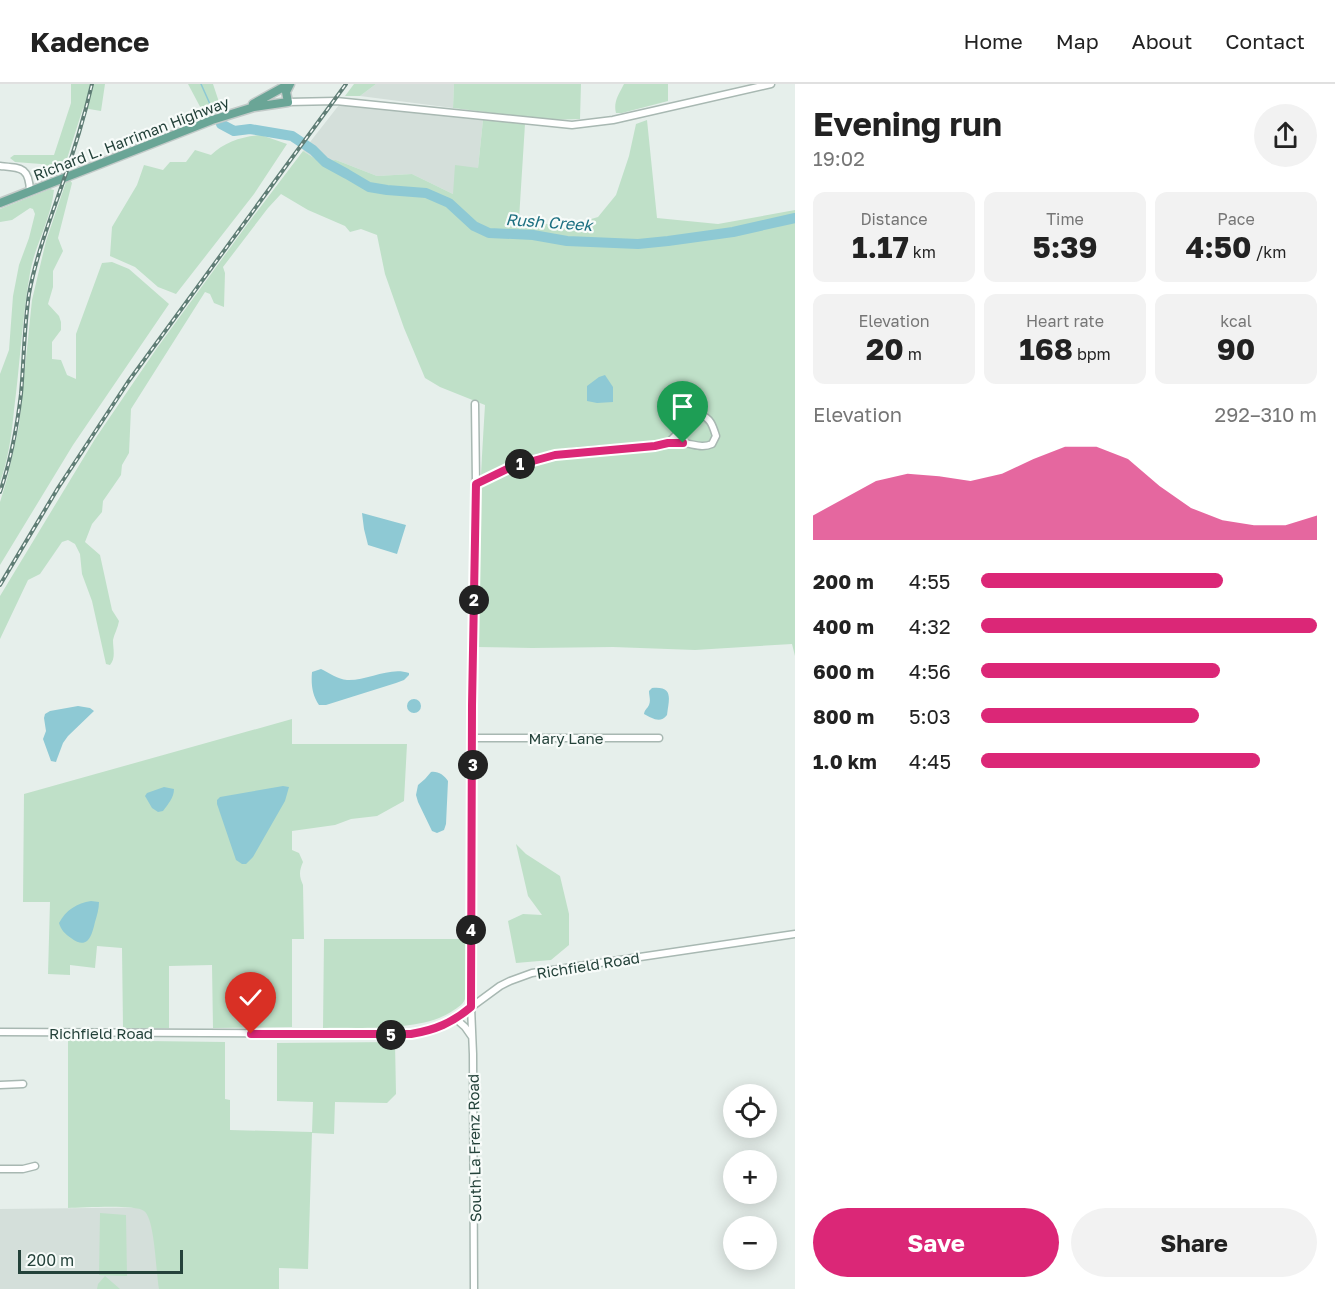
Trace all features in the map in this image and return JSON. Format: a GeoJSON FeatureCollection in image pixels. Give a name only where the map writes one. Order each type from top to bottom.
{"type":"FeatureCollection","features":[{"type":"Feature","properties":{"kind":"main road"},"geometry":{"type":"LineString","coordinates":[[288,102],[286,92],[290,84]]}},
{"type":"Feature","properties":{"kind":"main road"},"geometry":{"type":"LineString","coordinates":[[242,110],[290,84]]}},
{"type":"Feature","properties":{"kind":"main road","name":"Richard L. Harriman Highway"},"geometry":{"type":"LineString","coordinates":[[0,203],[212,120],[242,110],[288,102]]}},
{"type":"Feature","properties":{"kind":"street","name":"Richard L. Harriman Highway"},"geometry":{"type":"LineString","coordinates":[[288,102],[336,101],[572,125],[613,120],[771,84]]}},
{"type":"Feature","properties":{"kind":"street"},"geometry":{"type":"LineString","coordinates":[[0,166],[24,170],[30,182],[30,191]]}},
{"type":"Feature","properties":{"kind":"street","name":"South La Frenz Road"},"geometry":{"type":"LineString","coordinates":[[474,1289],[471,1007],[475,404]]}},
{"type":"Feature","properties":{"kind":"street"},"geometry":{"type":"LineString","coordinates":[[476,484],[511,467],[555,455],[668,443],[705,447],[712,444],[716,436],[711,422],[707,417],[701,415],[688,423],[668,443]]}},
{"type":"Feature","properties":{"kind":"street","name":"Mary Lane"},"geometry":{"type":"LineString","coordinates":[[472,738],[659,738]]}},
{"type":"Feature","properties":{"kind":"street","name":"Richfield Road"},"geometry":{"type":"LineString","coordinates":[[0,1032],[400,1035],[421,1032],[456,1019],[500,986],[532,973],[795,934]]}},
{"type":"Feature","properties":{"kind":"street"},"geometry":{"type":"LineString","coordinates":[[456,1019],[465,1026],[472,1038]]}},
{"type":"Feature","properties":{"kind":"street"},"geometry":{"type":"LineString","coordinates":[[0,1085],[23,1084]]}},
{"type":"Feature","properties":{"kind":"street"},"geometry":{"type":"LineString","coordinates":[[0,1169],[23,1169],[35,1166]]}},
{"type":"Feature","properties":{"kind":"shaded area"},"geometry":{"type":"Polygon","coordinates":[[[376,84],[454,84],[453,108],[360,96],[376,84]]]}},
{"type":"Feature","properties":{"kind":"shaded area"},"geometry":{"type":"Polygon","coordinates":[[[339,105],[483,120],[478,168],[453,194],[412,174],[377,176],[336,160],[319,161],[303,151],[339,105]]]}},
{"type":"Feature","properties":{"kind":"shaded area"},"geometry":{"type":"Polygon","coordinates":[[[185,1207],[184,1289],[0,1289],[0,1209],[185,1207]]]}},
{"type":"Feature","properties":{"kind":"green space"},"geometry":{"type":"Polygon","coordinates":[[[71,84],[105,84],[101,111],[83,108],[66,162],[56,168],[15,162],[10,158],[14,155],[54,155],[71,103],[71,84]]]}},
{"type":"Feature","properties":{"kind":"green space"},"geometry":{"type":"Polygon","coordinates":[[[188,84],[213,84],[220,105],[218,112],[205,116],[188,84]]]}},
{"type":"Feature","properties":{"kind":"green space"},"geometry":{"type":"Polygon","coordinates":[[[354,84],[376,84],[360,96],[345,96],[354,84]]]}},
{"type":"Feature","properties":{"kind":"green space"},"geometry":{"type":"Polygon","coordinates":[[[454,84],[581,84],[580,119],[551,120],[453,108],[454,84]]]}},
{"type":"Feature","properties":{"kind":"green space"},"geometry":{"type":"Polygon","coordinates":[[[624,84],[668,84],[668,101],[616,113],[616,102],[624,84]]]}},
{"type":"Feature","properties":{"kind":"green space"},"geometry":{"type":"Polygon","coordinates":[[[483,120],[525,124],[519,219],[564,227],[598,217],[616,195],[629,156],[636,124],[647,120],[657,218],[718,224],[795,210],[795,656],[792,644],[695,650],[613,647],[477,647],[477,586],[485,405],[440,387],[425,378],[385,274],[377,235],[361,229],[350,232],[345,226],[308,210],[281,194],[223,267],[225,273],[224,307],[214,303],[210,294],[205,292],[131,409],[129,453],[122,465],[121,475],[103,501],[102,512],[92,524],[85,542],[100,555],[112,610],[119,621],[113,640],[112,662],[110,665],[106,664],[92,601],[82,574],[80,554],[75,544],[68,540],[62,542],[40,574],[28,580],[0,639],[0,596],[95,439],[157,348],[303,151],[319,161],[336,160],[377,176],[412,174],[453,194],[455,165],[478,168],[483,120]]]}},
{"type":"Feature","properties":{"kind":"green space"},"geometry":{"type":"Polygon","coordinates":[[[261,135],[287,144],[254,194],[176,294],[158,287],[135,267],[110,256],[112,227],[137,185],[144,165],[163,170],[170,162],[186,162],[195,150],[211,155],[234,141],[261,135]]]}},
{"type":"Feature","properties":{"kind":"green space"},"geometry":{"type":"Polygon","coordinates":[[[70,180],[72,183],[58,238],[63,251],[53,271],[53,287],[48,304],[59,316],[61,322],[61,330],[52,342],[52,359],[61,360],[67,375],[76,379],[76,334],[102,263],[112,262],[129,269],[169,304],[73,445],[0,565],[0,502],[19,426],[32,300],[46,241],[66,182],[70,180]]]}},
{"type":"Feature","properties":{"kind":"green space"},"geometry":{"type":"Polygon","coordinates":[[[50,189],[54,190],[52,201],[30,273],[11,437],[0,482],[0,374],[9,350],[13,296],[19,265],[35,214],[30,208],[12,220],[0,222],[0,209],[50,189]]]}},
{"type":"Feature","properties":{"kind":"green space"},"geometry":{"type":"Polygon","coordinates":[[[292,719],[292,744],[407,744],[404,801],[377,816],[292,831],[292,850],[299,853],[303,862],[300,873],[303,885],[304,939],[292,939],[292,1027],[213,1028],[212,965],[169,966],[169,1028],[123,1028],[122,948],[97,946],[95,968],[70,965],[70,975],[48,974],[50,902],[23,902],[24,794],[292,719]]]}},
{"type":"Feature","properties":{"kind":"green space"},"geometry":{"type":"Polygon","coordinates":[[[516,844],[526,854],[560,876],[569,914],[569,945],[551,960],[516,963],[508,921],[523,914],[542,915],[528,896],[516,844]]]}},
{"type":"Feature","properties":{"kind":"green space"},"geometry":{"type":"Polygon","coordinates":[[[324,939],[466,939],[466,996],[464,1002],[451,1012],[423,1023],[389,1027],[323,1028],[324,939]]]}},
{"type":"Feature","properties":{"kind":"green space"},"geometry":{"type":"Polygon","coordinates":[[[68,1040],[225,1042],[225,1099],[230,1100],[230,1130],[312,1132],[313,1102],[277,1101],[277,1043],[395,1042],[396,1094],[387,1103],[335,1102],[334,1134],[312,1133],[308,1269],[279,1268],[279,1289],[159,1289],[151,1224],[144,1211],[120,1207],[68,1208],[68,1040]]]}},
{"type":"Feature","properties":{"kind":"green space"},"geometry":{"type":"Polygon","coordinates":[[[100,1213],[126,1215],[127,1276],[99,1275],[100,1213]]]}},
{"type":"Feature","properties":{"kind":"green space"},"geometry":{"type":"Polygon","coordinates":[[[105,1276],[120,1289],[97,1289],[105,1276]]]}},
{"type":"Feature","properties":{"kind":"water"},"geometry":{"type":"Polygon","coordinates":[[[605,375],[613,387],[613,402],[587,401],[587,386],[605,375]]]}},
{"type":"Feature","properties":{"kind":"water"},"geometry":{"type":"Polygon","coordinates":[[[362,513],[406,525],[397,554],[368,545],[362,513]]]}},
{"type":"Feature","properties":{"kind":"water"},"geometry":{"type":"Polygon","coordinates":[[[321,669],[347,680],[394,671],[402,671],[409,675],[396,683],[326,705],[319,705],[313,693],[312,672],[321,669]]]}},
{"type":"Feature","properties":{"kind":"water"},"geometry":{"type":"Polygon","coordinates":[[[652,688],[667,691],[669,704],[667,715],[662,719],[644,714],[650,703],[649,691],[652,688]]]}},
{"type":"Feature","properties":{"kind":"water"},"geometry":{"type":"Polygon","coordinates":[[[414,699],[419,701],[421,706],[419,711],[414,713],[409,711],[407,706],[409,701],[414,699]]]}},
{"type":"Feature","properties":{"kind":"water"},"geometry":{"type":"Polygon","coordinates":[[[78,706],[94,711],[68,736],[56,762],[51,761],[43,739],[46,731],[45,714],[78,706]]]}},
{"type":"Feature","properties":{"kind":"water"},"geometry":{"type":"Polygon","coordinates":[[[431,772],[441,774],[448,781],[446,824],[444,830],[437,833],[432,831],[416,795],[418,785],[431,772]]]}},
{"type":"Feature","properties":{"kind":"water"},"geometry":{"type":"Polygon","coordinates":[[[283,786],[289,787],[285,801],[253,857],[246,864],[242,864],[236,860],[217,800],[220,797],[283,786]]]}},
{"type":"Feature","properties":{"kind":"water"},"geometry":{"type":"Polygon","coordinates":[[[164,787],[174,789],[174,792],[163,811],[158,812],[152,808],[145,796],[147,793],[164,787]]]}},
{"type":"Feature","properties":{"kind":"water"},"geometry":{"type":"Polygon","coordinates":[[[91,901],[99,902],[92,932],[85,942],[77,942],[65,933],[59,923],[72,908],[91,901]]]}},
{"type":"Feature","properties":{"kind":"waterway","name":"Rush Creek"},"geometry":{"type":"LineString","coordinates":[[201,84],[214,113]]}},
{"type":"Feature","properties":{"kind":"waterway","name":"Rush Creek"},"geometry":{"type":"LineString","coordinates":[[221,124],[234,131],[250,129],[292,136],[313,150],[325,162],[369,187],[426,193],[449,203],[474,226],[489,233],[533,235],[567,241],[638,244],[733,232],[795,218]]}},
{"type":"Feature","properties":{"kind":"railway"},"geometry":{"type":"LineString","coordinates":[[0,492],[18,419],[26,319],[32,280],[75,147],[92,84]]}},
{"type":"Feature","properties":{"kind":"railway"},"geometry":{"type":"LineString","coordinates":[[0,585],[58,488],[128,382],[346,84]]}},
{"type":"Feature","properties":{"kind":"route"},"geometry":{"type":"LineString","coordinates":[[251,1034],[411,1034],[440,1027],[471,1007],[472,706],[476,484],[511,467],[555,455],[683,443]]}}]}
